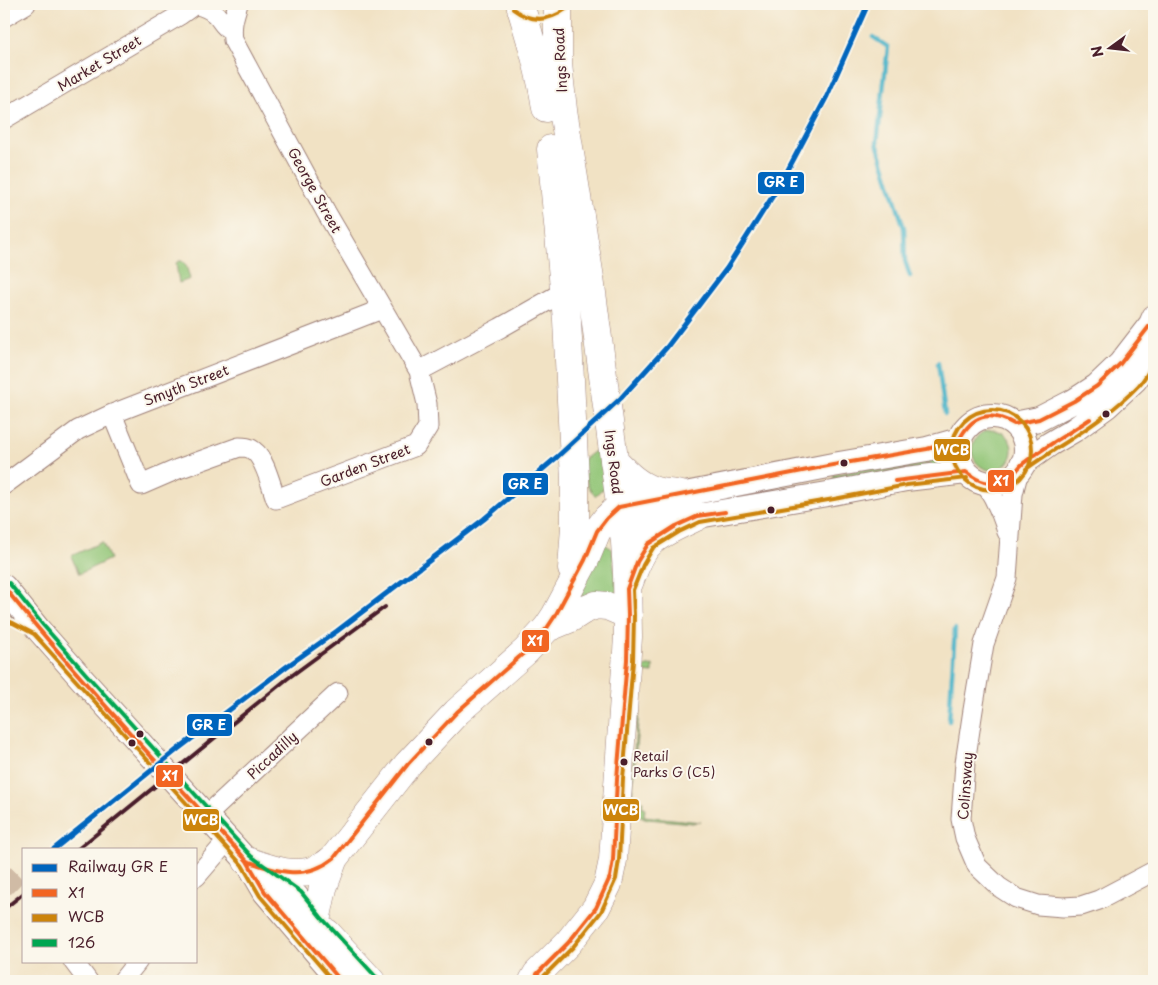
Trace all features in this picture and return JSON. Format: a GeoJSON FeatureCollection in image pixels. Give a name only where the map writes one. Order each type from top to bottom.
{"type":"FeatureCollection","features":[{"type":"Feature","properties":{"kind":"highway"},"geometry":{"type":"LineString","coordinates":[[519,6],[530,12],[540,13],[549,12],[560,6]]}},
{"type":"Feature","properties":{"kind":"highway","name":"Ings Road"},"geometry":{"type":"LineString","coordinates":[[519,6],[531,38],[543,86],[554,168],[565,291],[575,480],[575,527],[570,586]]}},
{"type":"Feature","properties":{"kind":"highway","name":"Ings Road"},"geometry":{"type":"LineString","coordinates":[[532,981],[568,943],[596,908],[610,877],[613,860],[617,779],[627,660],[628,602],[624,542],[616,517],[614,461],[590,278],[562,101],[558,64],[560,6]]}},
{"type":"Feature","properties":{"kind":"highway"},"geometry":{"type":"LineString","coordinates":[[614,461],[643,486],[681,495]]}},
{"type":"Feature","properties":{"kind":"highway"},"geometry":{"type":"LineString","coordinates":[[247,861],[272,870],[296,873],[321,868],[334,858],[408,764],[458,712],[526,651],[547,628],[585,560],[597,531],[616,517],[594,505],[575,480]]}},
{"type":"Feature","properties":{"kind":"highway"},"geometry":{"type":"LineString","coordinates":[[547,628],[596,605],[607,606],[628,602],[637,562],[648,544],[676,526],[698,516]]}},
{"type":"Feature","properties":{"kind":"highway"},"geometry":{"type":"LineString","coordinates":[[334,858],[323,888],[316,921],[318,932],[339,979]]}},
{"type":"Feature","properties":{"kind":"highway"},"geometry":{"type":"LineString","coordinates":[[316,921],[371,981]]}},
{"type":"Feature","properties":{"kind":"main road"},"geometry":{"type":"LineString","coordinates":[[1014,424],[1039,419],[1074,402],[1097,386],[1120,364],[1151,324],[1154,317]]}},
{"type":"Feature","properties":{"kind":"main road"},"geometry":{"type":"LineString","coordinates":[[616,517],[676,518],[698,516],[906,479],[976,478],[996,484],[1007,480],[1050,444],[1074,430],[1107,406],[1135,380],[1154,352]]}},
{"type":"Feature","properties":{"kind":"main road"},"geometry":{"type":"LineString","coordinates":[[976,478],[960,463],[958,452],[959,440],[962,432],[968,425],[983,417],[1000,417],[1014,424],[1021,432],[1025,443],[1025,454],[1021,467]]}},
{"type":"Feature","properties":{"kind":"main road"},"geometry":{"type":"LineString","coordinates":[[616,517],[681,495],[833,464],[927,449],[959,440]]}},
{"type":"Feature","properties":{"kind":"main road"},"geometry":{"type":"LineString","coordinates":[[4,587],[38,629],[247,861],[265,892],[339,979]]}},
{"type":"Feature","properties":{"kind":"main road"},"geometry":{"type":"LineString","coordinates":[[4,614],[15,617],[38,629]]}},
{"type":"Feature","properties":{"kind":"main road"},"geometry":{"type":"LineString","coordinates":[[247,861],[296,896],[316,921]]}},
{"type":"Feature","properties":{"kind":"street"},"geometry":{"type":"LineString","coordinates":[[4,17],[26,4]]}},
{"type":"Feature","properties":{"kind":"street","name":"Market Street"},"geometry":{"type":"LineString","coordinates":[[4,120],[180,15],[194,4],[213,11],[228,29],[232,30]]}},
{"type":"Feature","properties":{"kind":"street"},"geometry":{"type":"LineString","coordinates":[[232,30],[232,20],[238,4]]}},
{"type":"Feature","properties":{"kind":"street","name":"George Street"},"geometry":{"type":"LineString","coordinates":[[232,30],[233,40],[326,212],[419,371]]}},
{"type":"Feature","properties":{"kind":"street"},"geometry":{"type":"LineString","coordinates":[[419,371],[565,291]]}},
{"type":"Feature","properties":{"kind":"street","name":"Smyth Street"},"geometry":{"type":"LineString","coordinates":[[4,485],[78,430],[112,414],[382,309]]}},
{"type":"Feature","properties":{"kind":"street","name":"Garden Street"},"geometry":{"type":"LineString","coordinates":[[112,414],[141,485],[178,469],[239,447],[249,448],[255,451],[262,460],[276,499],[416,446],[428,427],[427,404],[419,371]]}},
{"type":"Feature","properties":{"kind":"street","name":"Colinsway"},"geometry":{"type":"LineString","coordinates":[[1021,467],[1013,494],[1007,578],[984,644],[973,710],[965,763],[961,819],[965,838],[977,866],[999,887],[1016,898],[1038,905],[1081,906],[1099,900],[1154,871]]}},
{"type":"Feature","properties":{"kind":"street","name":"Colinsway"},"geometry":{"type":"LineString","coordinates":[[976,478],[996,500],[1010,540]]}},
{"type":"Feature","properties":{"kind":"street","name":"Piccadilly"},"geometry":{"type":"LineString","coordinates":[[206,816],[338,693]]}},
{"type":"Feature","properties":{"kind":"street"},"geometry":{"type":"LineString","coordinates":[[198,875],[228,840]]}},
{"type":"Feature","properties":{"kind":"street"},"geometry":{"type":"LineString","coordinates":[[74,962],[85,980]]}},
{"type":"Feature","properties":{"kind":"street"},"geometry":{"type":"LineString","coordinates":[[122,981],[137,962]]}},
{"type":"Feature","properties":{"kind":"green space"},"geometry":{"type":"Polygon","coordinates":[[[179,261],[186,265],[190,279],[179,283],[176,263],[179,261]]]}},
{"type":"Feature","properties":{"kind":"green space"},"geometry":{"type":"Polygon","coordinates":[[[988,430],[996,430],[1003,433],[1009,439],[1012,450],[1009,461],[1003,467],[996,470],[988,470],[981,467],[975,461],[972,454],[972,446],[975,439],[981,433],[988,430]]]}},
{"type":"Feature","properties":{"kind":"green space"},"geometry":{"type":"Polygon","coordinates":[[[602,445],[609,488],[601,490],[595,496],[588,486],[581,461],[602,445]]]}},
{"type":"Feature","properties":{"kind":"green space"},"geometry":{"type":"Polygon","coordinates":[[[945,451],[949,470],[836,486],[833,475],[945,451]]]}},
{"type":"Feature","properties":{"kind":"green space"},"geometry":{"type":"Polygon","coordinates":[[[102,542],[110,559],[79,574],[71,556],[102,542]]]}},
{"type":"Feature","properties":{"kind":"green space"},"geometry":{"type":"Polygon","coordinates":[[[603,543],[612,549],[619,604],[570,613],[603,543]]]}},
{"type":"Feature","properties":{"kind":"green space"},"geometry":{"type":"Polygon","coordinates":[[[653,665],[653,673],[642,672],[632,799],[633,801],[643,801],[642,807],[645,807],[644,816],[701,822],[692,823],[648,819],[636,812],[630,800],[641,669],[653,665]]]}},
{"type":"Feature","properties":{"kind":"waterway"},"geometry":{"type":"LineString","coordinates":[[873,37],[888,47],[877,143],[904,228],[905,261],[910,276]]}},
{"type":"Feature","properties":{"kind":"waterway"},"geometry":{"type":"LineString","coordinates":[[938,363],[945,414]]}},
{"type":"Feature","properties":{"kind":"waterway"},"geometry":{"type":"LineString","coordinates":[[949,721],[955,629]]}},
{"type":"Feature","properties":{"kind":"tunnel"},"geometry":{"type":"LineString","coordinates":[[4,874],[22,892]]}},
{"type":"Feature","properties":{"kind":"railway"},"geometry":{"type":"LineString","coordinates":[[79,848],[287,679],[385,607]]}},
{"type":"Feature","properties":{"kind":"railway"},"geometry":{"type":"LineString","coordinates":[[4,909],[22,895]]}},
{"type":"Feature","properties":{"kind":"transit line"},"geometry":{"type":"LineString","coordinates":[[55,848],[178,749],[484,519],[557,457],[621,398],[667,347],[727,268],[781,183],[827,96],[868,4]]}},
{"type":"Feature","properties":{"kind":"transit line","name":"WCB"},"geometry":{"type":"LineString","coordinates":[[513,9],[526,16],[539,19],[553,16],[566,9]]}},
{"type":"Feature","properties":{"kind":"transit line","name":"X1"},"geometry":{"type":"LineString","coordinates":[[4,587],[93,692],[247,861],[281,871],[302,872],[313,870],[334,858],[408,764],[457,712],[526,651],[547,628],[585,560],[597,531],[619,507],[833,465],[927,449],[959,440],[970,425],[982,417],[997,417],[1014,424],[1039,419],[1074,401],[1097,386],[1120,364],[1151,324],[1154,317]]}},
{"type":"Feature","properties":{"kind":"transit line","name":"WCB"},"geometry":{"type":"LineString","coordinates":[[1026,469],[1113,409],[1141,383],[1154,363]]}},
{"type":"Feature","properties":{"kind":"transit line","name":"WCB"},"geometry":{"type":"LineString","coordinates":[[992,410],[1007,413],[1020,422],[1029,435],[1032,450],[1029,465],[1020,478],[1007,487],[992,490],[977,487],[964,478],[955,465],[952,450],[955,435],[964,422],[977,413],[992,410]]}},
{"type":"Feature","properties":{"kind":"transit line","name":"X1"},"geometry":{"type":"LineString","coordinates":[[895,481],[966,472],[984,482],[1000,482],[1011,477],[1022,464],[1033,456],[1090,419]]}},
{"type":"Feature","properties":{"kind":"transit line","name":"WCB"},"geometry":{"type":"LineString","coordinates":[[540,981],[573,947],[601,912],[616,879],[619,860],[623,779],[633,661],[633,590],[643,565],[653,548],[700,522],[907,485],[967,478]]}},
{"type":"Feature","properties":{"kind":"transit line","name":"X1"},"geometry":{"type":"LineString","coordinates":[[533,981],[537,974],[568,943],[596,908],[610,877],[613,860],[617,779],[627,660],[627,589],[637,562],[648,544],[676,526],[698,516],[725,512]]}},
{"type":"Feature","properties":{"kind":"transit line","name":"126"},"geometry":{"type":"LineString","coordinates":[[9,583],[86,674],[251,856],[301,892],[321,917],[376,977]]}},
{"type":"Feature","properties":{"kind":"transit line","name":"WCB"},"geometry":{"type":"LineString","coordinates":[[4,620],[34,634],[242,865],[260,896],[333,981]]}},
{"type":"Feature","properties":{"kind":"transit line","name":"X1"},"geometry":{"type":"LineString","coordinates":[[234,846],[247,861],[265,892],[341,981]]}},
{"type":"Feature","properties":{"kind":"place","name":"Retail Parks G (C5)"},"geometry":{"type":"Point","coordinates":[624,762]}}]}
